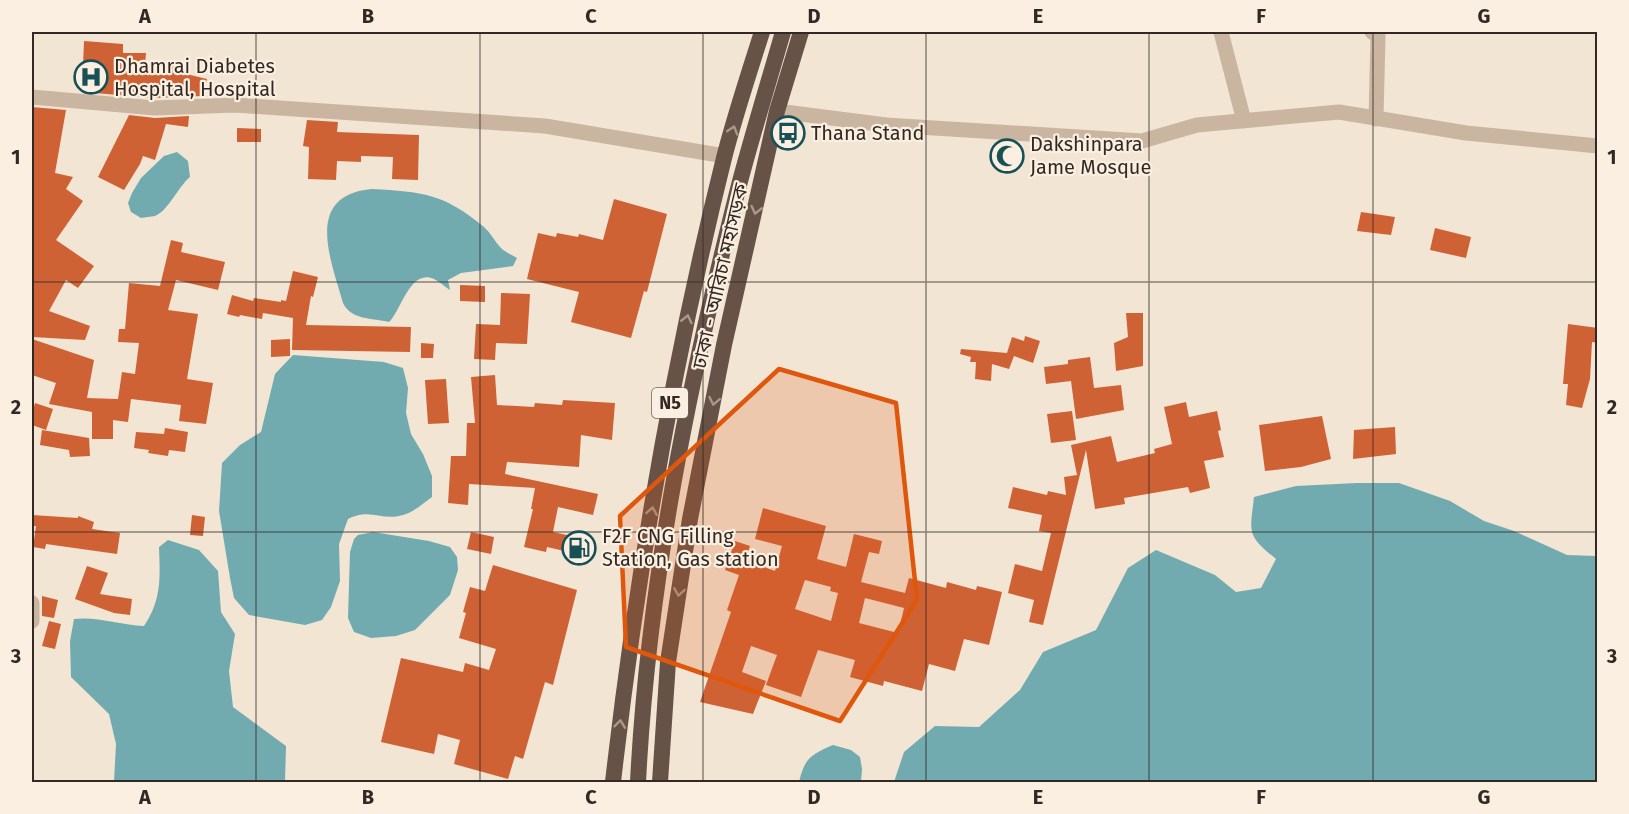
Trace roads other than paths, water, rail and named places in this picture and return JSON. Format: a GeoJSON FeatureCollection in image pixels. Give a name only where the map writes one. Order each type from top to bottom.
{"type":"FeatureCollection","features":[{"type":"Feature","properties":{"kind":"highway","name":"N5"},"geometry":{"type":"LineString","coordinates":[[613,783],[628,651],[675,371],[725,156],[762,32]]}},
{"type":"Feature","properties":{"kind":"highway","name":"N5"},"geometry":{"type":"LineString","coordinates":[[638,783],[642,707],[654,601],[693,381],[739,188],[783,32]]}},
{"type":"Feature","properties":{"kind":"highway","name":"ঢাকা - আরিচা মহাসড়ক"},"geometry":{"type":"LineString","coordinates":[[660,783],[668,662],[690,519],[724,345],[777,111],[801,32]]}},
{"type":"Feature","properties":{"kind":"street"},"geometry":{"type":"LineString","coordinates":[[1221,32],[1244,121]]}},
{"type":"Feature","properties":{"kind":"street"},"geometry":{"type":"LineString","coordinates":[[1372,32],[1378,36],[1376,118]]}},
{"type":"Feature","properties":{"kind":"street"},"geometry":{"type":"LineString","coordinates":[[32,98],[155,108],[235,105],[545,126],[725,156]]}},
{"type":"Feature","properties":{"kind":"street"},"geometry":{"type":"LineString","coordinates":[[777,111],[886,125],[1142,141],[1197,125],[1339,112],[1466,133],[1598,146]]}},
{"type":"Feature","properties":{"kind":"street"},"geometry":{"type":"LineString","coordinates":[[32,603],[32,621]]}},
{"type":"Feature","properties":{"kind":"water"},"geometry":{"type":"Polygon","coordinates":[[[177,152],[188,161],[190,177],[169,204],[155,216],[141,218],[131,212],[128,203],[141,178],[164,156],[177,152]]]}},
{"type":"Feature","properties":{"kind":"water"},"geometry":{"type":"Polygon","coordinates":[[[372,189],[419,193],[456,207],[484,227],[499,246],[517,258],[513,266],[461,273],[448,280],[450,290],[434,279],[426,277],[419,280],[407,292],[389,322],[351,313],[343,303],[333,268],[327,232],[329,216],[337,203],[350,194],[372,189]]]}},
{"type":"Feature","properties":{"kind":"water"},"geometry":{"type":"Polygon","coordinates":[[[293,355],[384,362],[403,368],[408,388],[406,413],[411,434],[432,476],[432,497],[408,513],[392,517],[362,514],[348,519],[339,544],[340,581],[331,607],[322,620],[305,625],[249,615],[234,598],[219,511],[222,463],[240,445],[261,432],[275,374],[293,355]]]}},
{"type":"Feature","properties":{"kind":"water"},"geometry":{"type":"Polygon","coordinates":[[[1399,483],[1450,501],[1484,521],[1514,531],[1567,555],[1597,556],[1597,782],[894,782],[904,752],[935,726],[979,727],[1020,690],[1043,652],[1096,630],[1128,568],[1156,550],[1215,575],[1236,592],[1261,588],[1276,559],[1259,544],[1252,533],[1254,497],[1296,486],[1399,483]]]}},
{"type":"Feature","properties":{"kind":"water"},"geometry":{"type":"Polygon","coordinates":[[[373,532],[429,541],[450,547],[457,557],[458,570],[450,595],[415,630],[396,636],[371,638],[354,632],[348,618],[350,552],[354,539],[358,535],[373,532]]]}},
{"type":"Feature","properties":{"kind":"water"},"geometry":{"type":"Polygon","coordinates":[[[168,540],[199,550],[218,571],[221,612],[235,634],[229,671],[233,707],[286,746],[285,782],[114,782],[116,744],[109,714],[71,677],[70,641],[74,619],[144,626],[154,607],[159,588],[159,547],[168,540]]]}},
{"type":"Feature","properties":{"kind":"water"},"geometry":{"type":"Polygon","coordinates":[[[833,745],[851,750],[860,757],[861,782],[799,782],[806,762],[833,745]]]}},
{"type":"Feature","properties":{"kind":"place","name":"Dhamrai Diabetes Hospital, Hospital"},"geometry":{"type":"Point","coordinates":[91,77]}},
{"type":"Feature","properties":{"kind":"place","name":"Thana Stand"},"geometry":{"type":"Point","coordinates":[788,133]}},
{"type":"Feature","properties":{"kind":"place","name":"Dakshinpara Jame Mosque"},"geometry":{"type":"Point","coordinates":[1007,156]}},
{"type":"Feature","properties":{"kind":"place","name":"F2F CNG Filling Station, Gas station"},"geometry":{"type":"Point","coordinates":[579,548]}}]}
